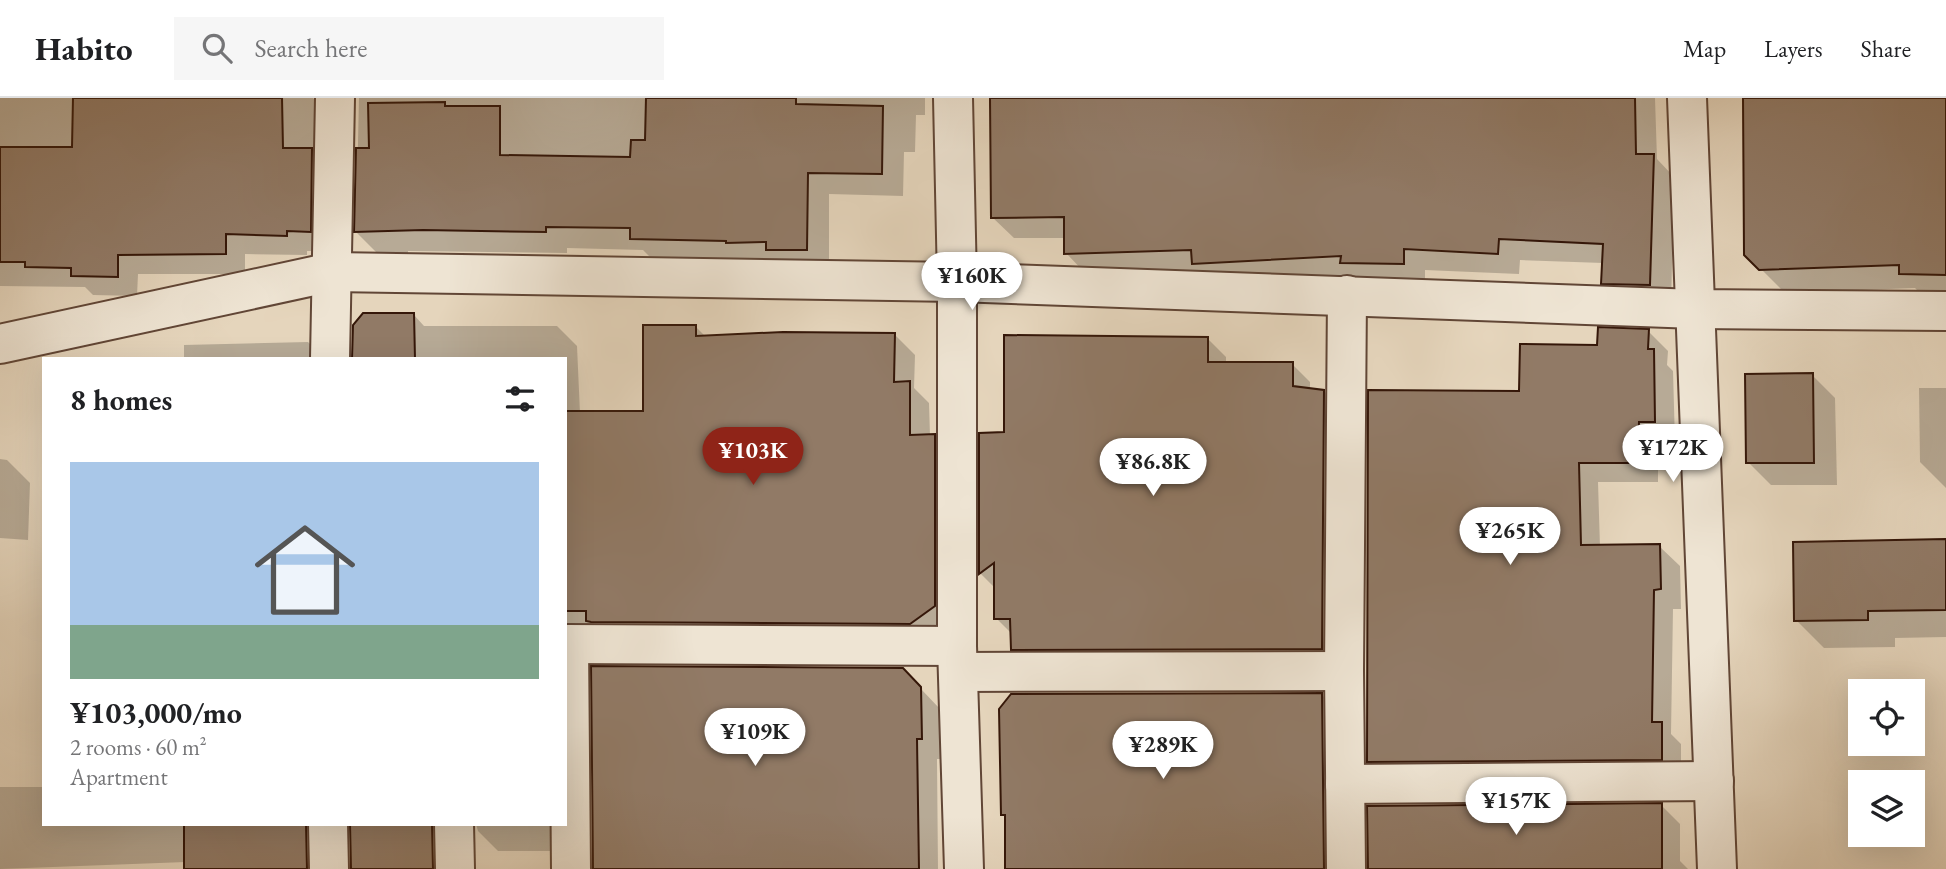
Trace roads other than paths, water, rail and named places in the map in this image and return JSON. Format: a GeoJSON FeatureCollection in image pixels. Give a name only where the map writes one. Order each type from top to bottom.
{"type":"FeatureCollection","features":[{"type":"Feature","properties":{"kind":"street"},"geometry":{"type":"LineString","coordinates":[[331,357],[335,98]]}},
{"type":"Feature","properties":{"kind":"street"},"geometry":{"type":"LineString","coordinates":[[953,98],[957,282],[958,659],[964,869]]}},
{"type":"Feature","properties":{"kind":"street"},"geometry":{"type":"LineString","coordinates":[[1686,98],[1717,869]]}},
{"type":"Feature","properties":{"kind":"street"},"geometry":{"type":"LineString","coordinates":[[0,344],[332,271],[957,282],[1696,309],[1946,311]]}},
{"type":"Feature","properties":{"kind":"street"},"geometry":{"type":"LineString","coordinates":[[1346,869],[1344,671],[1347,295]]}},
{"type":"Feature","properties":{"kind":"street"},"geometry":{"type":"LineString","coordinates":[[571,869],[567,644],[1344,671]]}},
{"type":"Feature","properties":{"kind":"street"},"geometry":{"type":"LineString","coordinates":[[1345,784],[1714,781]]}},
{"type":"Feature","properties":{"kind":"street"},"geometry":{"type":"LineString","coordinates":[[328,826],[329,869]]}},
{"type":"Feature","properties":{"kind":"street"},"geometry":{"type":"LineString","coordinates":[[454,826],[456,869]]}}]}
